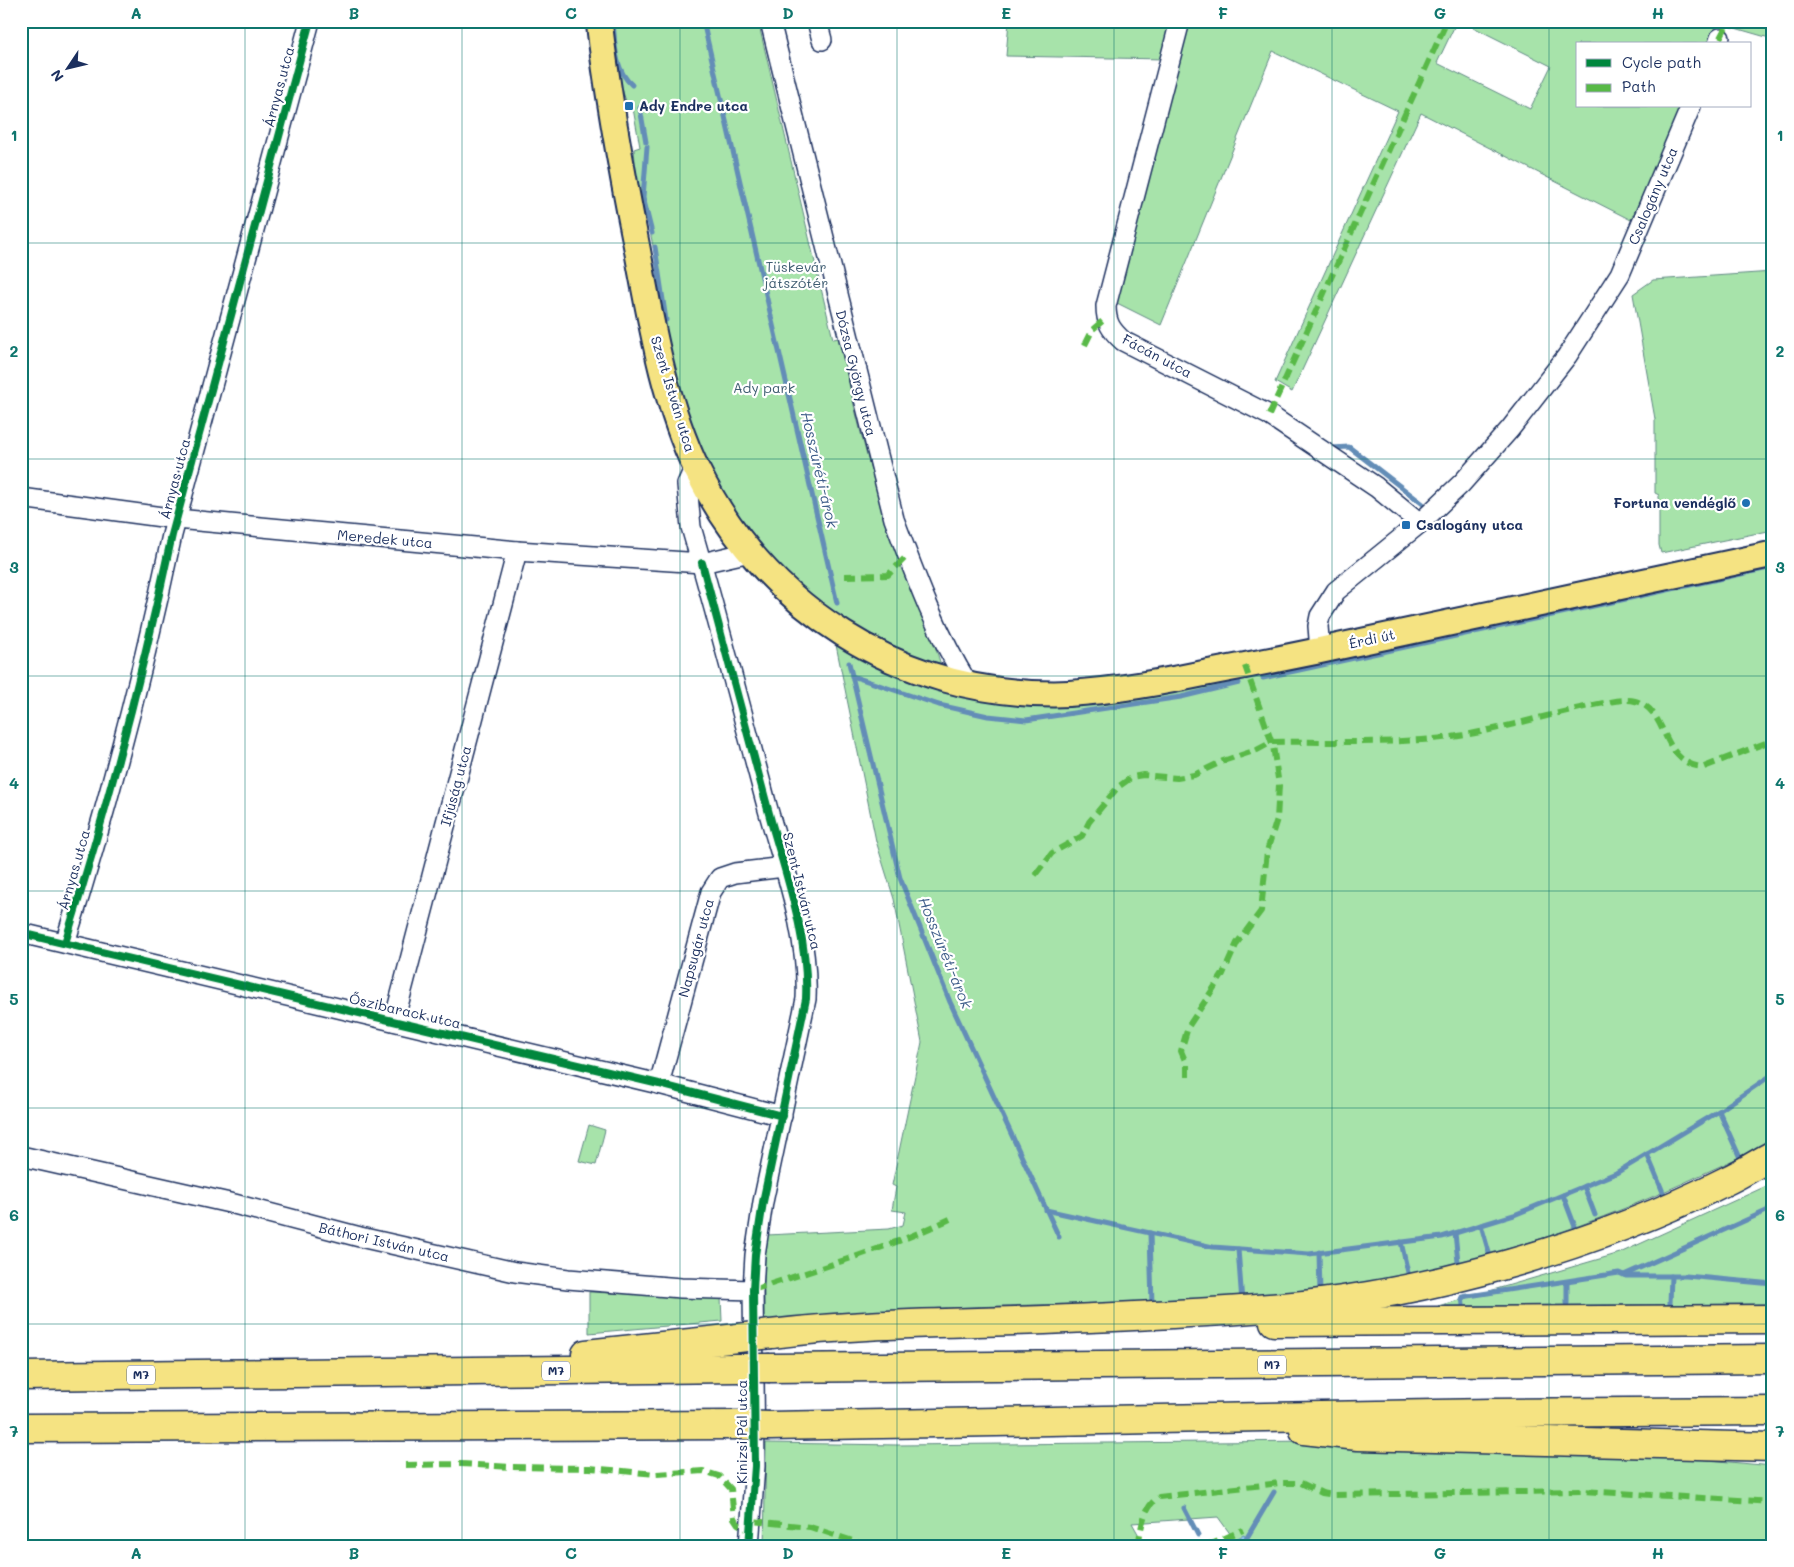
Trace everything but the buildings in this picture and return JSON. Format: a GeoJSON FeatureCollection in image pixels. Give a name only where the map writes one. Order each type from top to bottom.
{"type":"FeatureCollection","features":[{"type":"Feature","properties":{"kind":"highway"},"geometry":{"type":"LineString","coordinates":[[1047,1320],[1283,1307],[1398,1290],[1458,1276],[1586,1239],[1728,1180],[1773,1155]]}},
{"type":"Feature","properties":{"kind":"highway"},"geometry":{"type":"LineString","coordinates":[[261,1375],[373,1361],[539,1358],[755,1330],[926,1322],[1047,1320],[1366,1323],[1773,1320]]}},
{"type":"Feature","properties":{"kind":"highway","name":"M7"},"geometry":{"type":"LineString","coordinates":[[21,1376],[1773,1359]]}},
{"type":"Feature","properties":{"kind":"highway"},"geometry":{"type":"LineString","coordinates":[[21,1428],[769,1426],[1773,1411]]}},
{"type":"Feature","properties":{"kind":"highway"},"geometry":{"type":"LineString","coordinates":[[1226,1418],[1299,1430],[1358,1436],[1773,1447]]}},
{"type":"Feature","properties":{"kind":"highway"},"geometry":{"type":"LineString","coordinates":[[1737,1446],[1773,1452]]}},
{"type":"Feature","properties":{"kind":"main road","name":"Szent István utca"},"geometry":{"type":"LineString","coordinates":[[599,21],[612,115],[646,296],[665,375],[682,432],[695,466]]}},
{"type":"Feature","properties":{"kind":"main road","name":"Érdi út"},"geometry":{"type":"LineString","coordinates":[[695,466],[730,526],[750,552],[765,570],[824,624],[894,661],[932,675],[968,684],[1010,691],[1053,694],[1155,683],[1773,554]]}},
{"type":"Feature","properties":{"kind":"street","name":"Árnyas utca"},"geometry":{"type":"LineString","coordinates":[[65,943],[88,870],[149,639],[177,519],[310,21]]}},
{"type":"Feature","properties":{"kind":"street","name":"Dózsa György utca"},"geometry":{"type":"LineString","coordinates":[[770,21],[894,519],[913,573],[956,665],[968,684]]}},
{"type":"Feature","properties":{"kind":"street","name":"Fácán utca"},"geometry":{"type":"LineString","coordinates":[[1180,21],[1106,306],[1106,318],[1110,329],[1123,341],[1269,415],[1369,482],[1420,523]]}},
{"type":"Feature","properties":{"kind":"street","name":"Csalogány utca"},"geometry":{"type":"LineString","coordinates":[[1320,650],[1318,626],[1325,605],[1349,579],[1420,523],[1462,483],[1510,429],[1567,356],[1620,274],[1690,108]]}},
{"type":"Feature","properties":{"kind":"street","name":"Szent István utca"},"geometry":{"type":"LineString","coordinates":[[695,466],[686,484],[691,527],[784,867],[804,945],[808,972],[806,999],[763,1202],[755,1255],[753,1290],[755,1330]]}},
{"type":"Feature","properties":{"kind":"street","name":"Meredek utca"},"geometry":{"type":"LineString","coordinates":[[21,498],[177,519],[517,551],[702,563],[750,552]]}},
{"type":"Feature","properties":{"kind":"street","name":"Ifjúság utca"},"geometry":{"type":"LineString","coordinates":[[394,1021],[517,551]]}},
{"type":"Feature","properties":{"kind":"street","name":"Napsugár utca"},"geometry":{"type":"LineString","coordinates":[[659,1084],[711,892],[720,878],[735,873],[784,867]]}},
{"type":"Feature","properties":{"kind":"street","name":"Őszibarack utca"},"geometry":{"type":"LineString","coordinates":[[21,933],[659,1084],[782,1116]]}},
{"type":"Feature","properties":{"kind":"street","name":"Báthori István utca"},"geometry":{"type":"LineString","coordinates":[[21,1156],[234,1204],[360,1237],[515,1272],[568,1279],[680,1288],[753,1290]]}},
{"type":"Feature","properties":{"kind":"street","name":"Kinizsi Pál utca"},"geometry":{"type":"LineString","coordinates":[[749,1546],[755,1466],[755,1330]]}},
{"type":"Feature","properties":{"kind":"green space","name":"Ady park"},"geometry":{"type":"Polygon","coordinates":[[[609,21],[758,21],[833,339],[839,338],[860,431],[887,522],[941,665],[881,643],[853,627],[785,576],[733,511],[701,454],[669,355],[659,276],[648,221],[642,212],[637,186],[634,149],[640,147],[632,103],[627,104],[615,68],[609,21]]]}},
{"type":"Feature","properties":{"kind":"green space"},"geometry":{"type":"Polygon","coordinates":[[[1009,21],[1457,21],[1437,63],[1530,109],[1551,66],[1461,21],[1773,21],[1773,39],[1721,24],[1713,42],[1576,42],[1576,108],[1682,108],[1631,220],[1421,113],[1292,392],[1275,382],[1398,111],[1273,51],[1161,325],[1103,296],[1164,59],[1006,56],[1009,21]]]}},
{"type":"Feature","properties":{"kind":"green space"},"geometry":{"type":"Polygon","coordinates":[[[1773,272],[1773,530],[1661,553],[1659,545],[1659,495],[1655,493],[1655,419],[1633,294],[1653,280],[1773,272]]]}},
{"type":"Feature","properties":{"kind":"green space"},"geometry":{"type":"Polygon","coordinates":[[[1773,560],[1773,1140],[1656,1195],[1550,1236],[1496,1253],[1385,1279],[1253,1297],[894,1311],[764,1322],[764,1268],[767,1235],[889,1229],[903,1225],[906,1212],[892,1210],[896,1187],[892,1185],[922,1042],[894,899],[876,841],[835,640],[1023,702],[1773,560]]]}},
{"type":"Feature","properties":{"kind":"green space"},"geometry":{"type":"Polygon","coordinates":[[[589,1125],[605,1130],[596,1165],[579,1161],[589,1125]]]}},
{"type":"Feature","properties":{"kind":"green space"},"geometry":{"type":"Polygon","coordinates":[[[1773,1183],[1773,1304],[1438,1306],[1620,1253],[1773,1183]]]}},
{"type":"Feature","properties":{"kind":"green space"},"geometry":{"type":"Polygon","coordinates":[[[589,1292],[721,1298],[722,1321],[589,1333],[589,1292]]]}},
{"type":"Feature","properties":{"kind":"green space"},"geometry":{"type":"Polygon","coordinates":[[[1420,1440],[1609,1451],[1773,1466],[1773,1546],[1239,1546],[1218,1517],[1132,1523],[1145,1546],[764,1546],[766,1443],[898,1445],[1420,1440]]]}},
{"type":"Feature","properties":{"kind":"water"},"geometry":{"type":"Polygon","coordinates":[[[1244,1535],[1251,1546],[1219,1546],[1244,1535]]]}},
{"type":"Feature","properties":{"kind":"waterway"},"geometry":{"type":"LineString","coordinates":[[613,21],[616,56],[622,72],[632,85]]}},
{"type":"Feature","properties":{"kind":"waterway","name":"Hosszúréti-árok"},"geometry":{"type":"LineString","coordinates":[[703,21],[837,603]]}},
{"type":"Feature","properties":{"kind":"waterway"},"geometry":{"type":"LineString","coordinates":[[640,108],[646,142]]}},
{"type":"Feature","properties":{"kind":"waterway"},"geometry":{"type":"LineString","coordinates":[[647,147],[643,197],[652,233]]}},
{"type":"Feature","properties":{"kind":"waterway"},"geometry":{"type":"LineString","coordinates":[[655,247],[666,320]]}},
{"type":"Feature","properties":{"kind":"waterway"},"geometry":{"type":"LineString","coordinates":[[1332,448],[1349,447],[1423,504]]}},
{"type":"Feature","properties":{"kind":"waterway"},"geometry":{"type":"LineString","coordinates":[[1263,678],[1773,567]]}},
{"type":"Feature","properties":{"kind":"waterway","name":"Hosszúréti-árok"},"geometry":{"type":"LineString","coordinates":[[849,663],[900,878],[950,1002],[1059,1237]]}},
{"type":"Feature","properties":{"kind":"waterway"},"geometry":{"type":"LineString","coordinates":[[852,676],[939,705],[988,716],[1026,720],[1181,697],[1239,683]]}},
{"type":"Feature","properties":{"kind":"waterway"},"geometry":{"type":"LineString","coordinates":[[1046,1210],[1213,1247],[1309,1254],[1442,1237],[1514,1215],[1616,1173],[1719,1111],[1773,1074]]}},
{"type":"Feature","properties":{"kind":"waterway"},"geometry":{"type":"LineString","coordinates":[[1719,1111],[1741,1160]]}},
{"type":"Feature","properties":{"kind":"waterway"},"geometry":{"type":"LineString","coordinates":[[1647,1154],[1665,1197]]}},
{"type":"Feature","properties":{"kind":"waterway"},"geometry":{"type":"LineString","coordinates":[[1584,1186],[1595,1215]]}},
{"type":"Feature","properties":{"kind":"waterway"},"geometry":{"type":"LineString","coordinates":[[1563,1195],[1577,1232]]}},
{"type":"Feature","properties":{"kind":"waterway"},"geometry":{"type":"LineString","coordinates":[[1624,1275],[1773,1208]]}},
{"type":"Feature","properties":{"kind":"waterway"},"geometry":{"type":"LineString","coordinates":[[1481,1225],[1491,1260]]}},
{"type":"Feature","properties":{"kind":"waterway"},"geometry":{"type":"LineString","coordinates":[[1150,1233],[1152,1305]]}},
{"type":"Feature","properties":{"kind":"waterway"},"geometry":{"type":"LineString","coordinates":[[1455,1233],[1458,1262]]}},
{"type":"Feature","properties":{"kind":"waterway"},"geometry":{"type":"LineString","coordinates":[[1401,1242],[1409,1277]]}},
{"type":"Feature","properties":{"kind":"waterway"},"geometry":{"type":"LineString","coordinates":[[1238,1249],[1242,1302]]}},
{"type":"Feature","properties":{"kind":"waterway"},"geometry":{"type":"LineString","coordinates":[[1319,1252],[1320,1294]]}},
{"type":"Feature","properties":{"kind":"waterway"},"geometry":{"type":"LineString","coordinates":[[1463,1305],[1462,1297],[1619,1273],[1626,1276],[1686,1276],[1773,1284]]}},
{"type":"Feature","properties":{"kind":"waterway"},"geometry":{"type":"LineString","coordinates":[[1670,1304],[1671,1276]]}},
{"type":"Feature","properties":{"kind":"waterway"},"geometry":{"type":"LineString","coordinates":[[1567,1282],[1567,1303]]}},
{"type":"Feature","properties":{"kind":"waterway"},"geometry":{"type":"LineString","coordinates":[[1242,1546],[1274,1492]]}},
{"type":"Feature","properties":{"kind":"waterway"},"geometry":{"type":"LineString","coordinates":[[1184,1508],[1198,1535]]}},
{"type":"Feature","properties":{"kind":"marked path"},"geometry":{"type":"LineString","coordinates":[[1269,415],[1447,21]]}},
{"type":"Feature","properties":{"kind":"marked path"},"geometry":{"type":"LineString","coordinates":[[1720,38],[1729,21]]}},
{"type":"Feature","properties":{"kind":"marked path"},"geometry":{"type":"LineString","coordinates":[[1085,345],[1093,329],[1106,318]]}},
{"type":"Feature","properties":{"kind":"marked path"},"geometry":{"type":"LineString","coordinates":[[845,576],[888,575],[907,556]]}},
{"type":"Feature","properties":{"kind":"marked path"},"geometry":{"type":"LineString","coordinates":[[1187,1077],[1187,1065],[1181,1051],[1188,1027],[1223,974],[1237,943],[1261,911],[1267,851],[1277,819],[1279,785],[1273,746],[1245,666]]}},
{"type":"Feature","properties":{"kind":"marked path"},"geometry":{"type":"LineString","coordinates":[[1035,875],[1052,853],[1082,836],[1089,822],[1118,787],[1132,777],[1143,775],[1177,778],[1194,775],[1223,761],[1257,750],[1272,742],[1369,742],[1441,738],[1481,732],[1609,702],[1625,700],[1635,701],[1646,706],[1654,714],[1679,757],[1690,764],[1704,767],[1773,740]]}},
{"type":"Feature","properties":{"kind":"marked path"},"geometry":{"type":"LineString","coordinates":[[753,1290],[902,1240],[950,1219]]}},
{"type":"Feature","properties":{"kind":"marked path"},"geometry":{"type":"LineString","coordinates":[[405,1465],[461,1464],[590,1468],[655,1474],[703,1471],[719,1476],[731,1489],[734,1518],[738,1524],[751,1532]]}},
{"type":"Feature","properties":{"kind":"marked path"},"geometry":{"type":"LineString","coordinates":[[1138,1546],[1146,1512],[1149,1506],[1159,1497],[1280,1483],[1301,1483],[1322,1493],[1334,1495],[1582,1491],[1773,1502]]}},
{"type":"Feature","properties":{"kind":"marked path"},"geometry":{"type":"LineString","coordinates":[[752,1521],[810,1527],[868,1546]]}},
{"type":"Feature","properties":{"kind":"marked path"},"geometry":{"type":"LineString","coordinates":[[1207,1546],[1243,1530]]}},
{"type":"Feature","properties":{"kind":"cycle path"},"geometry":{"type":"LineString","coordinates":[[65,943],[123,740],[149,638],[172,535],[310,21]]}},
{"type":"Feature","properties":{"kind":"cycle path"},"geometry":{"type":"LineString","coordinates":[[702,563],[796,909],[806,976],[806,999],[763,1202],[755,1255],[753,1290],[755,1466],[749,1546]]}},
{"type":"Feature","properties":{"kind":"cycle path"},"geometry":{"type":"LineString","coordinates":[[21,933],[659,1084],[782,1116]]}},
{"type":"Feature","properties":{"kind":"place","name":"Ady Endre utca"},"geometry":{"type":"Point","coordinates":[629,106]}},
{"type":"Feature","properties":{"kind":"place","name":"Fortuna vendéglő"},"geometry":{"type":"Point","coordinates":[1746,503]}},
{"type":"Feature","properties":{"kind":"place","name":"Csalogány utca"},"geometry":{"type":"Point","coordinates":[1406,525]}},
{"type":"Feature","properties":{"kind":"park label","name":"Tüskevár játszótér"},"geometry":{"type":"Point","coordinates":[796,276]}}]}
